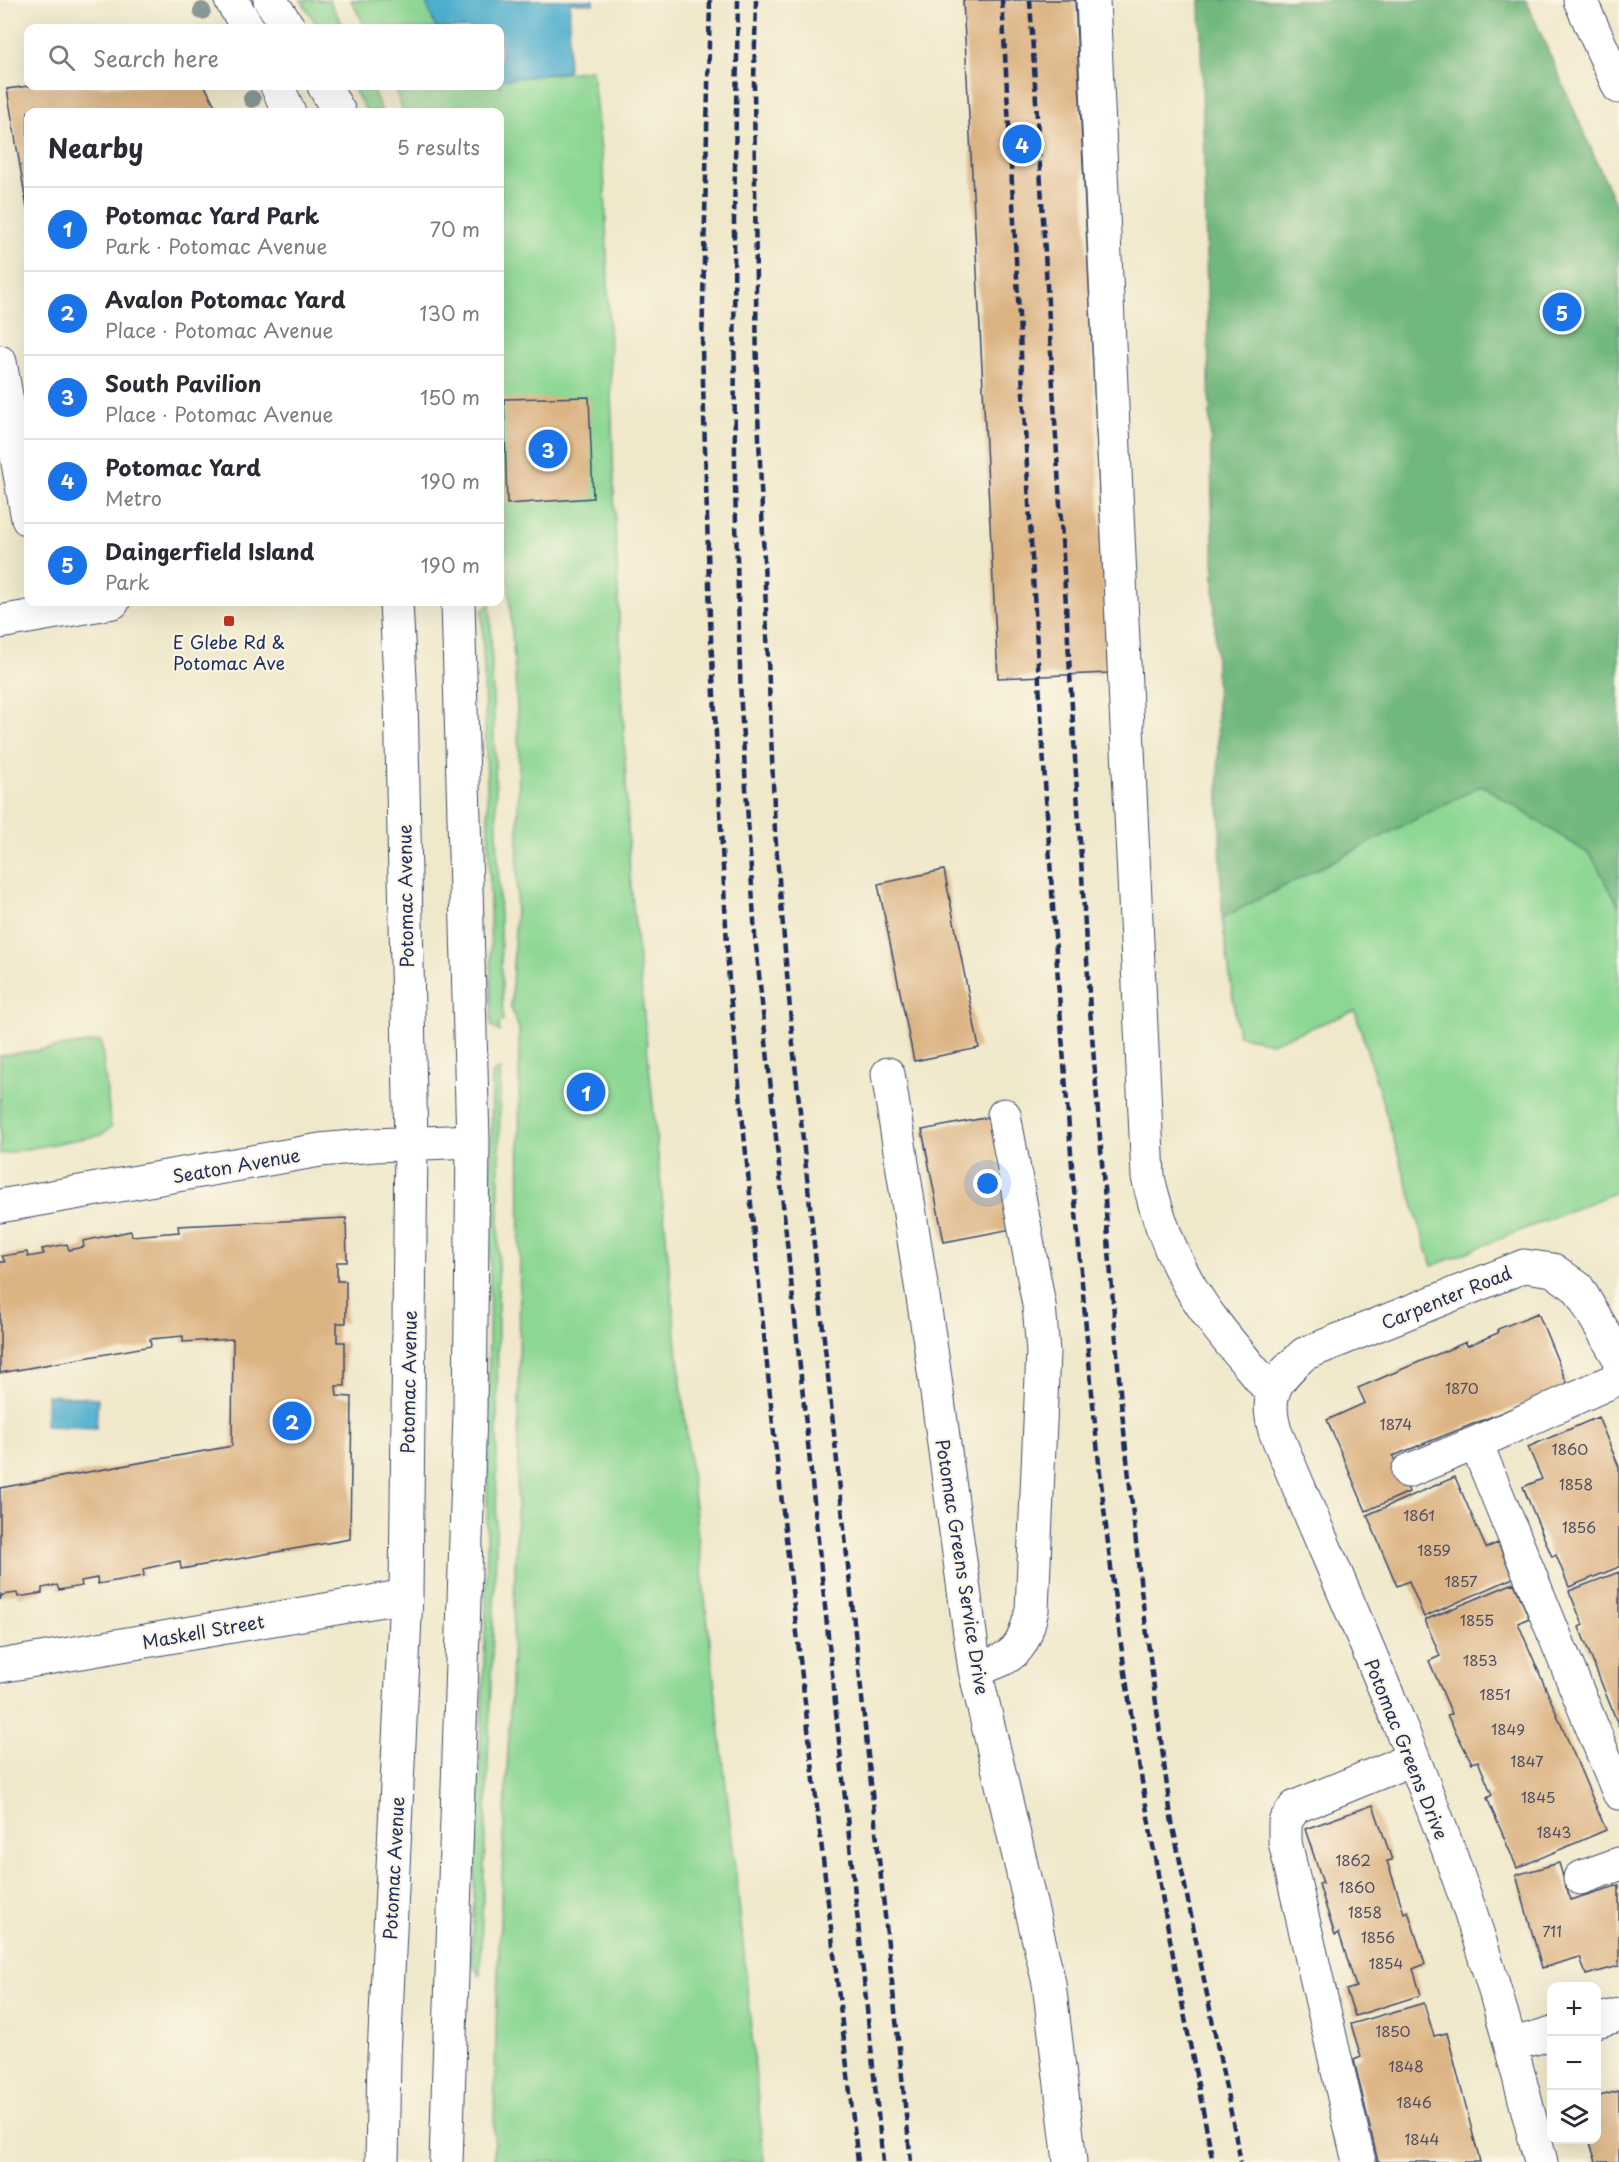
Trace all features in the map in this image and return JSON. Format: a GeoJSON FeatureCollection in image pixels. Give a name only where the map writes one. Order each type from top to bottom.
{"type":"FeatureCollection","features":[{"type":"Feature","properties":{"kind":"main road"},"geometry":{"type":"LineString","coordinates":[[231,0],[246,24]]}},
{"type":"Feature","properties":{"kind":"main road"},"geometry":{"type":"LineString","coordinates":[[270,0],[286,24]]}},
{"type":"Feature","properties":{"kind":"main road"},"geometry":{"type":"LineString","coordinates":[[1093,0],[1148,1177],[1155,1206],[1187,1281],[1224,1335],[1271,1392]]}},
{"type":"Feature","properties":{"kind":"main road"},"geometry":{"type":"LineString","coordinates":[[1580,0],[1619,87]]}},
{"type":"Feature","properties":{"kind":"main road"},"geometry":{"type":"LineString","coordinates":[[279,90],[287,108]]}},
{"type":"Feature","properties":{"kind":"main road"},"geometry":{"type":"LineString","coordinates":[[326,90],[337,108]]}},
{"type":"Feature","properties":{"kind":"main road"},"geometry":{"type":"LineString","coordinates":[[0,362],[24,497]]}},
{"type":"Feature","properties":{"kind":"main road"},"geometry":{"type":"LineString","coordinates":[[0,622],[44,608],[67,606]]}},
{"type":"Feature","properties":{"kind":"main road","name":"Potomac Avenue"},"geometry":{"type":"LineString","coordinates":[[382,2162],[384,2044],[405,1596],[411,1143],[401,698],[396,606]]}},
{"type":"Feature","properties":{"kind":"main road"},"geometry":{"type":"LineString","coordinates":[[446,2162],[469,1448],[473,1141],[462,674],[458,606]]}},
{"type":"Feature","properties":{"kind":"main road","name":"Potomac Greens Service Drive"},"geometry":{"type":"LineString","coordinates":[[888,1074],[930,1342],[975,1670],[1049,1983],[1071,2162]]}},
{"type":"Feature","properties":{"kind":"main road"},"geometry":{"type":"LineString","coordinates":[[975,1670],[1010,1658],[1026,1635],[1033,1598],[1043,1352],[1039,1305],[1004,1115]]}},
{"type":"Feature","properties":{"kind":"main road","name":"Seaton Avenue"},"geometry":{"type":"LineString","coordinates":[[0,1206],[320,1150],[473,1141]]}},
{"type":"Feature","properties":{"kind":"main road","name":"Carpenter Road"},"geometry":{"type":"LineString","coordinates":[[1271,1392],[1284,1372],[1304,1354],[1524,1266],[1553,1270],[1578,1288],[1619,1358]]}},
{"type":"Feature","properties":{"kind":"main road"},"geometry":{"type":"LineString","coordinates":[[1408,1471],[1476,1443],[1619,1378]]}},
{"type":"Feature","properties":{"kind":"main road","name":"Potomac Greens Drive"},"geometry":{"type":"LineString","coordinates":[[1271,1392],[1270,1414],[1275,1431],[1412,1759],[1459,1880],[1511,2045],[1541,2162]]}},
{"type":"Feature","properties":{"kind":"main road"},"geometry":{"type":"LineString","coordinates":[[1476,1443],[1619,1793]]}},
{"type":"Feature","properties":{"kind":"main road","name":"Maskell Street"},"geometry":{"type":"LineString","coordinates":[[0,1666],[405,1596]]}},
{"type":"Feature","properties":{"kind":"main road"},"geometry":{"type":"LineString","coordinates":[[1359,2162],[1284,1842],[1285,1822],[1295,1807],[1412,1759]]}},
{"type":"Feature","properties":{"kind":"main road"},"geometry":{"type":"LineString","coordinates":[[1580,1878],[1619,1864]]}},
{"type":"Feature","properties":{"kind":"main road"},"geometry":{"type":"LineString","coordinates":[[1601,2020],[1619,2015]]}},
{"type":"Feature","properties":{"kind":"main road"},"geometry":{"type":"LineString","coordinates":[[1511,2045],[1547,2035]]}},
{"type":"Feature","properties":{"kind":"green space"},"geometry":{"type":"Polygon","coordinates":[[[301,0],[329,0],[342,24],[316,24],[301,0]]]}},
{"type":"Feature","properties":{"kind":"green space"},"geometry":{"type":"Polygon","coordinates":[[[351,0],[425,0],[436,24],[364,24],[351,0]]]}},
{"type":"Feature","properties":{"kind":"green space"},"geometry":{"type":"Polygon","coordinates":[[[1200,0],[1526,0],[1619,213],[1619,906],[1591,855],[1482,785],[1222,918],[1200,0]]]}},
{"type":"Feature","properties":{"kind":"green space"},"geometry":{"type":"Polygon","coordinates":[[[592,70],[605,186],[615,522],[630,875],[678,1356],[739,1903],[764,2162],[494,2162],[499,1953],[516,1532],[520,1316],[519,1029],[511,1008],[517,888],[519,757],[504,522],[504,108],[402,108],[396,93],[423,90],[504,90],[504,80],[592,70]]]}},
{"type":"Feature","properties":{"kind":"green space"},"geometry":{"type":"Polygon","coordinates":[[[354,90],[373,90],[380,108],[365,108],[354,90]]]}},
{"type":"Feature","properties":{"kind":"green space"},"geometry":{"type":"Polygon","coordinates":[[[490,606],[503,1021],[499,1024],[500,1032],[491,1026],[490,887],[482,610],[490,606]]]}},
{"type":"Feature","properties":{"kind":"green space"},"geometry":{"type":"Polygon","coordinates":[[[1482,785],[1591,855],[1619,906],[1619,1191],[1432,1266],[1355,1011],[1271,1043],[1238,1035],[1222,918],[1482,785]]]}},
{"type":"Feature","properties":{"kind":"green space"},"geometry":{"type":"Polygon","coordinates":[[[101,1041],[111,1127],[101,1135],[0,1154],[0,1056],[101,1041]]]}},
{"type":"Feature","properties":{"kind":"green space"},"geometry":{"type":"Polygon","coordinates":[[[500,1069],[496,1550],[480,1976],[471,1963],[486,1616],[492,1074],[500,1069]]]}},
{"type":"Feature","properties":{"kind":"water"},"geometry":{"type":"Polygon","coordinates":[[[425,0],[593,0],[593,4],[570,2],[568,71],[504,79],[504,24],[434,24],[425,0]]]}},
{"type":"Feature","properties":{"kind":"water"},"geometry":{"type":"Polygon","coordinates":[[[47,1395],[98,1398],[96,1428],[45,1426],[47,1395]]]}},
{"type":"Feature","properties":{"kind":"building"},"geometry":{"type":"Polygon","coordinates":[[[963,0],[1075,0],[1108,673],[998,678],[963,0]]]}},
{"type":"Feature","properties":{"kind":"building"},"geometry":{"type":"Polygon","coordinates":[[[24,87],[24,90],[207,90],[216,108],[24,108],[24,190],[7,89],[24,87]]]}},
{"type":"Feature","properties":{"kind":"building"},"geometry":{"type":"Polygon","coordinates":[[[589,397],[593,498],[507,504],[504,399],[589,397]]]}},
{"type":"Feature","properties":{"kind":"building"},"geometry":{"type":"Polygon","coordinates":[[[944,870],[979,1048],[914,1061],[878,884],[944,870]]]}},
{"type":"Feature","properties":{"kind":"building"},"geometry":{"type":"Polygon","coordinates":[[[990,1117],[1012,1229],[944,1242],[922,1130],[990,1117]]]}},
{"type":"Feature","properties":{"kind":"building"},"geometry":{"type":"Polygon","coordinates":[[[346,1218],[347,1262],[337,1262],[337,1281],[346,1281],[346,1323],[337,1323],[337,1342],[345,1342],[345,1386],[336,1386],[337,1396],[352,1397],[350,1539],[181,1569],[180,1561],[143,1569],[144,1576],[98,1584],[97,1578],[81,1581],[82,1586],[59,1590],[57,1585],[42,1588],[42,1593],[18,1597],[17,1593],[2,1595],[0,1600],[0,1488],[232,1446],[233,1339],[183,1342],[183,1336],[150,1339],[151,1346],[0,1373],[0,1262],[5,1262],[2,1256],[27,1252],[28,1257],[44,1254],[42,1249],[67,1244],[69,1250],[84,1247],[83,1241],[131,1231],[132,1236],[179,1232],[178,1226],[346,1218]]]}},
{"type":"Feature","properties":{"kind":"building"},"geometry":{"type":"Polygon","coordinates":[[[1538,1313],[1568,1386],[1393,1456],[1409,1492],[1366,1511],[1327,1420],[1365,1403],[1358,1388],[1466,1342],[1467,1346],[1498,1333],[1498,1329],[1538,1313]]]}},
{"type":"Feature","properties":{"kind":"building"},"geometry":{"type":"Polygon","coordinates":[[[1598,1417],[1619,1467],[1619,1567],[1569,1587],[1556,1555],[1552,1557],[1523,1487],[1542,1479],[1528,1447],[1598,1417]]]}},
{"type":"Feature","properties":{"kind":"building"},"geometry":{"type":"Polygon","coordinates":[[[1455,1477],[1486,1548],[1498,1543],[1513,1578],[1424,1617],[1409,1581],[1397,1586],[1367,1515],[1455,1477]]]}},
{"type":"Feature","properties":{"kind":"building"},"geometry":{"type":"Polygon","coordinates":[[[1619,1572],[1619,1727],[1579,1627],[1583,1625],[1569,1591],[1619,1572]]]}},
{"type":"Feature","properties":{"kind":"building"},"geometry":{"type":"Polygon","coordinates":[[[1514,1583],[1529,1618],[1518,1623],[1606,1830],[1517,1868],[1487,1798],[1492,1795],[1478,1761],[1472,1763],[1447,1715],[1452,1714],[1429,1661],[1440,1656],[1425,1620],[1514,1583]]]}},
{"type":"Feature","properties":{"kind":"building"},"geometry":{"type":"Polygon","coordinates":[[[1373,1805],[1392,1860],[1387,1861],[1404,1913],[1408,1911],[1425,1964],[1413,1969],[1421,1995],[1355,2016],[1346,1990],[1356,1987],[1339,1933],[1335,1935],[1319,1884],[1323,1883],[1305,1829],[1373,1805]]]}},
{"type":"Feature","properties":{"kind":"building"},"geometry":{"type":"Polygon","coordinates":[[[1559,1863],[1570,1900],[1619,1885],[1619,1966],[1586,1975],[1580,1957],[1542,1968],[1516,1875],[1559,1863]]]}},
{"type":"Feature","properties":{"kind":"building"},"geometry":{"type":"Polygon","coordinates":[[[1424,2003],[1434,2036],[1447,2033],[1480,2162],[1378,2162],[1354,2060],[1361,2057],[1351,2024],[1424,2003]]]}},
{"type":"Feature","properties":{"kind":"building"},"geometry":{"type":"Polygon","coordinates":[[[1619,2091],[1619,2162],[1596,2162],[1590,2144],[1601,2144],[1601,2096],[1619,2091]]]}},
{"type":"Feature","properties":{"kind":"railway"},"geometry":{"type":"LineString","coordinates":[[710,0],[702,348],[710,618],[729,983],[773,1425],[858,2162]]}},
{"type":"Feature","properties":{"kind":"railway"},"geometry":{"type":"LineString","coordinates":[[738,0],[734,220],[735,486],[741,705],[755,936],[883,2162]]}},
{"type":"Feature","properties":{"kind":"railway"},"geometry":{"type":"LineString","coordinates":[[756,0],[754,82],[757,388],[775,832],[793,1045],[911,2162]]}},
{"type":"Feature","properties":{"kind":"railway"},"geometry":{"type":"LineString","coordinates":[[1002,0],[1052,884],[1073,1178],[1096,1437],[1134,1734],[1213,2162]]}},
{"type":"Feature","properties":{"kind":"railway"},"geometry":{"type":"LineString","coordinates":[[1030,0],[1090,1010],[1121,1403],[1141,1589],[1171,1817],[1241,2162]]}},
{"type":"Feature","properties":{"kind":"place","name":"Potomac Yard"},"geometry":{"type":"Point","coordinates":[1022,144]}},
{"type":"Feature","properties":{"kind":"place","name":"Daingerfield Island"},"geometry":{"type":"Point","coordinates":[1562,312]}},
{"type":"Feature","properties":{"kind":"place","name":"South Pavilion"},"geometry":{"type":"Point","coordinates":[548,449]}},
{"type":"Feature","properties":{"kind":"place","name":"E Glebe Rd & Potomac Ave"},"geometry":{"type":"Point","coordinates":[229,621]}},
{"type":"Feature","properties":{"kind":"place","name":"Potomac Yard Park"},"geometry":{"type":"Point","coordinates":[586,1092]}},
{"type":"Feature","properties":{"kind":"place","name":"Avalon Potomac Yard"},"geometry":{"type":"Point","coordinates":[292,1421]}}]}
